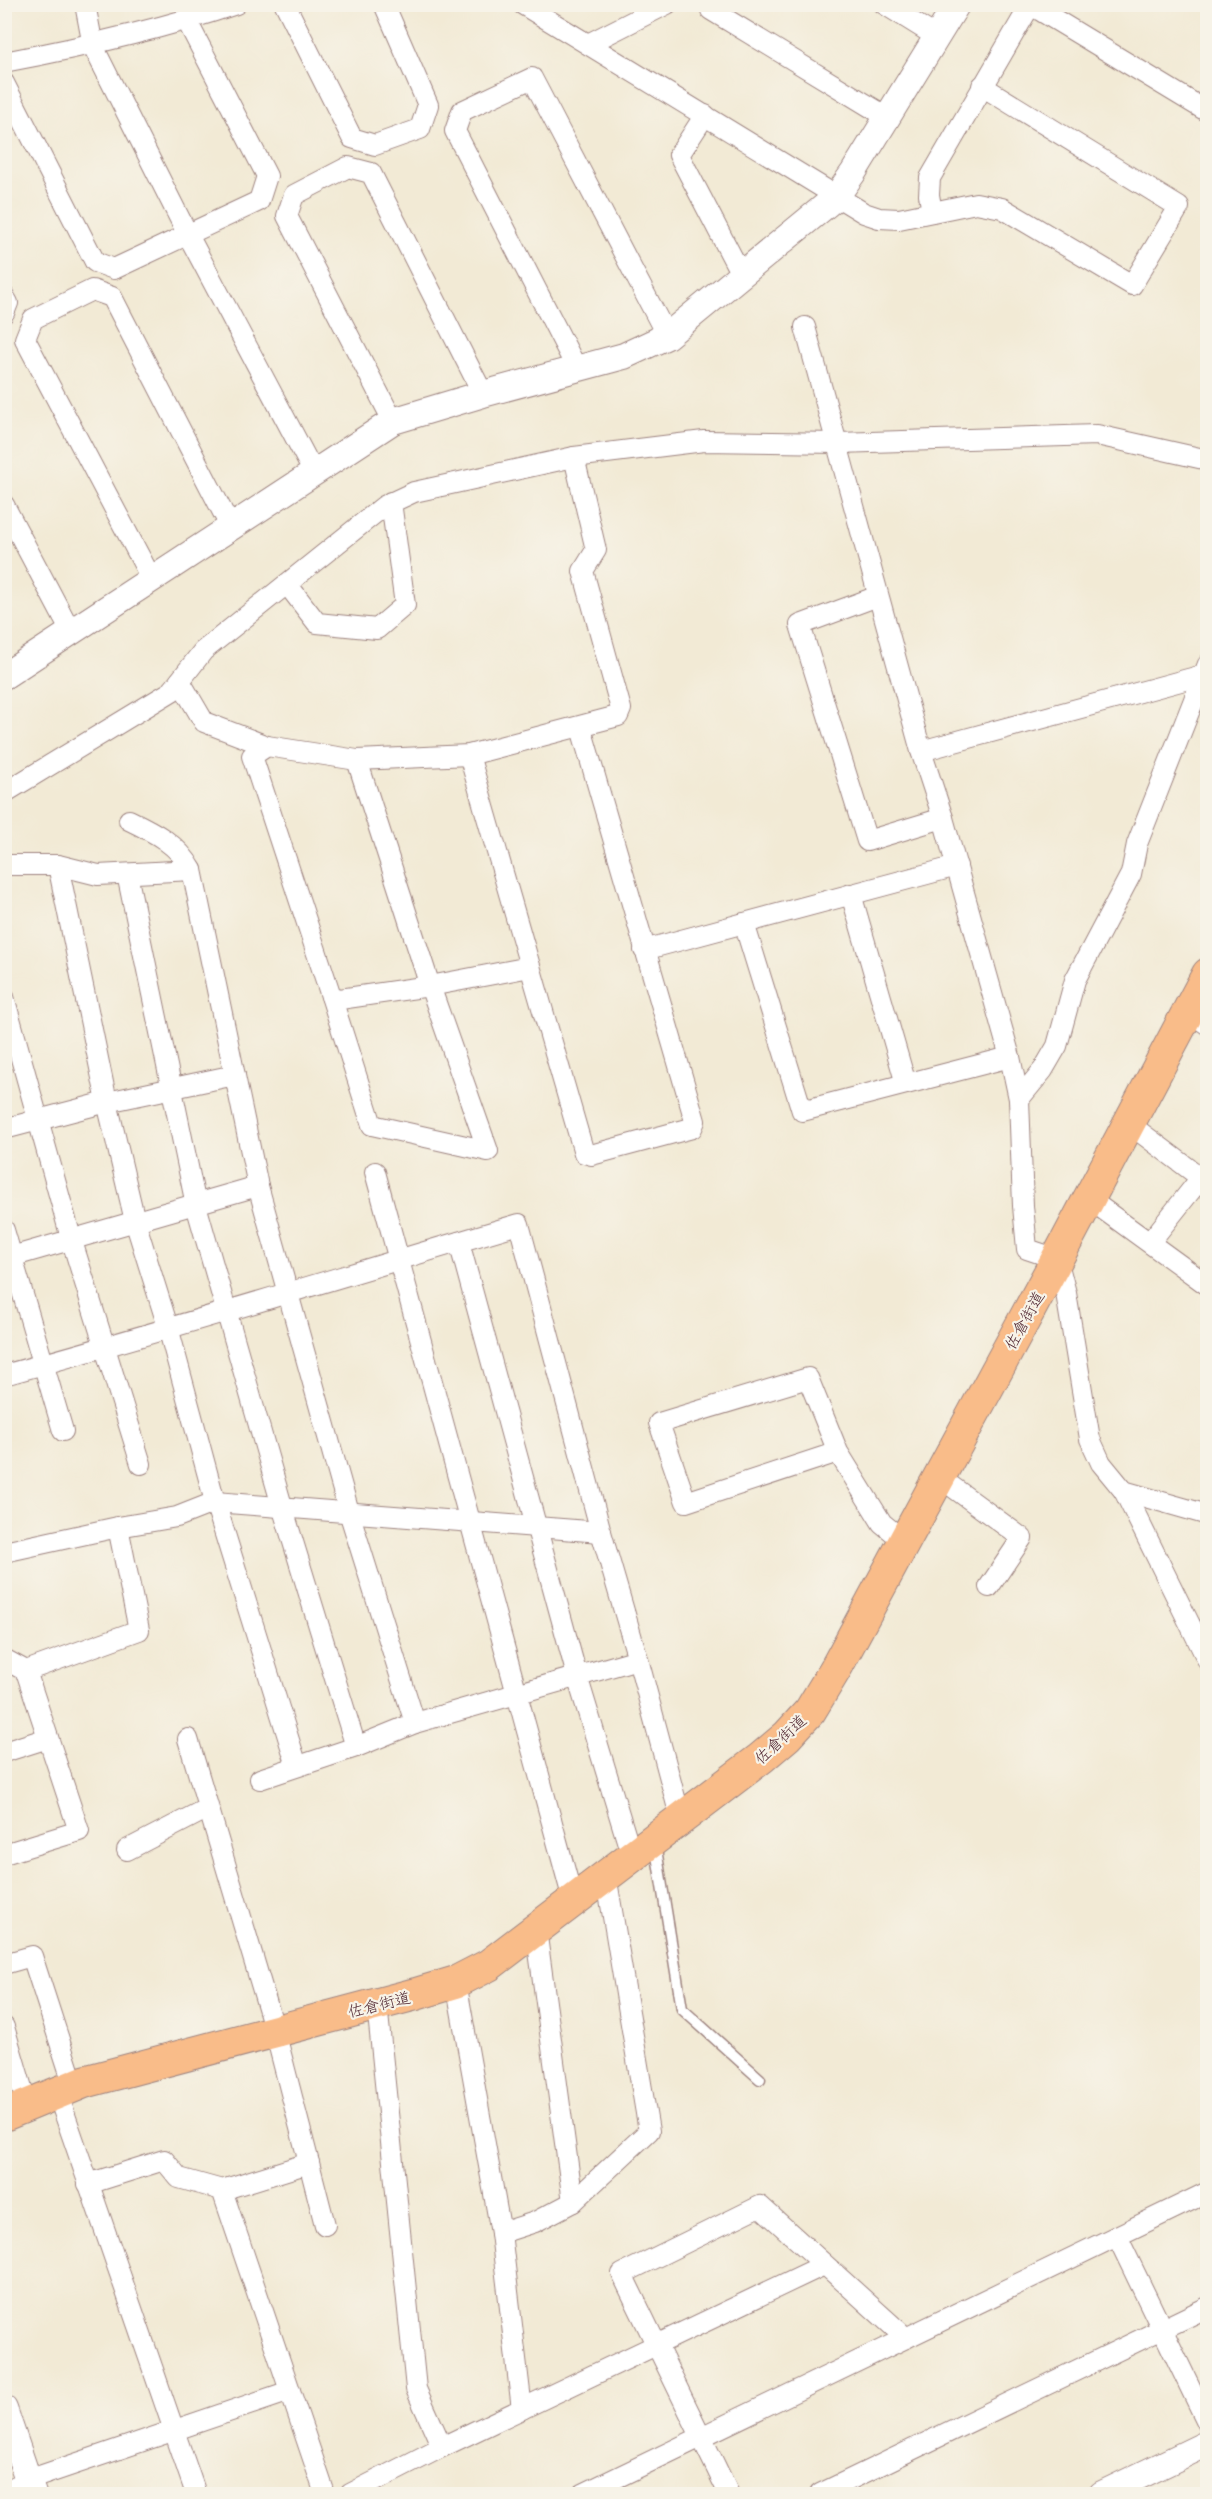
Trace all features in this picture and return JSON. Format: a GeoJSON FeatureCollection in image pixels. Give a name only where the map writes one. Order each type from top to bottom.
{"type":"FeatureCollection","features":[{"type":"Feature","properties":{"kind":"main road","name":"佐倉街道"},"geometry":{"type":"LineString","coordinates":[[16,2110],[66,2089],[456,1982],[489,1965],[681,1820],[787,1736],[810,1711],[836,1668],[1058,1259],[1128,1123],[1198,1018],[1208,974]]}},
{"type":"Feature","properties":{"kind":"street"},"geometry":{"type":"LineString","coordinates":[[85,4],[93,46],[188,235],[314,473]]}},
{"type":"Feature","properties":{"kind":"street"},"geometry":{"type":"LineString","coordinates":[[4,62],[93,46],[187,21],[236,4]]}},
{"type":"Feature","properties":{"kind":"street"},"geometry":{"type":"LineString","coordinates":[[285,4],[352,138],[375,145],[420,129],[428,105],[384,4]]}},
{"type":"Feature","properties":{"kind":"street"},"geometry":{"type":"LineString","coordinates":[[522,4],[864,213],[879,218],[899,219],[976,203],[1002,208],[1132,285],[1179,207],[982,86]]}},
{"type":"Feature","properties":{"kind":"street"},"geometry":{"type":"LineString","coordinates":[[588,44],[667,4]]}},
{"type":"Feature","properties":{"kind":"street"},"geometry":{"type":"LineString","coordinates":[[710,4],[711,10],[887,117]]}},
{"type":"Feature","properties":{"kind":"street"},"geometry":{"type":"LineString","coordinates":[[884,4],[938,37]]}},
{"type":"Feature","properties":{"kind":"street"},"geometry":{"type":"LineString","coordinates":[[4,676],[393,421],[624,356],[667,336],[836,197],[957,4]]}},
{"type":"Feature","properties":{"kind":"street"},"geometry":{"type":"LineString","coordinates":[[932,212],[929,195],[930,178],[1031,5],[1208,112]]}},
{"type":"Feature","properties":{"kind":"street"},"geometry":{"type":"LineString","coordinates":[[4,83],[95,262],[114,269],[259,201],[267,176],[187,21]]}},
{"type":"Feature","properties":{"kind":"street"},"geometry":{"type":"LineString","coordinates":[[577,369],[455,131],[462,111],[532,78],[667,336]]}},
{"type":"Feature","properties":{"kind":"street"},"geometry":{"type":"LineString","coordinates":[[705,115],[679,155],[742,276]]}},
{"type":"Feature","properties":{"kind":"street"},"geometry":{"type":"LineString","coordinates":[[393,421],[287,216],[294,195],[348,167],[370,173],[483,394]]}},
{"type":"Feature","properties":{"kind":"street"},"geometry":{"type":"LineString","coordinates":[[152,580],[25,339],[33,319],[92,290],[112,297],[231,528]]}},
{"type":"Feature","properties":{"kind":"street"},"geometry":{"type":"LineString","coordinates":[[4,296],[8,303],[4,313]]}},
{"type":"Feature","properties":{"kind":"street"},"geometry":{"type":"LineString","coordinates":[[805,327],[921,751],[944,818],[1010,1057],[1018,1099],[1027,1249],[1058,1259],[1066,1293],[1090,1439],[1101,1463],[1124,1491],[1208,1661]]}},
{"type":"Feature","properties":{"kind":"street"},"geometry":{"type":"LineString","coordinates":[[4,792],[172,691],[203,651],[391,502],[414,492],[574,457],[704,441],[838,443],[1097,435],[1208,460]]}},
{"type":"Feature","properties":{"kind":"street"},"geometry":{"type":"LineString","coordinates":[[180,681],[204,722],[267,746],[357,760],[469,755],[580,728],[618,716],[621,709],[584,571],[596,550],[574,457]]}},
{"type":"Feature","properties":{"kind":"street"},"geometry":{"type":"LineString","coordinates":[[287,584],[317,622],[377,629],[405,605],[391,502]]}},
{"type":"Feature","properties":{"kind":"street"},"geometry":{"type":"LineString","coordinates":[[4,505],[71,632]]}},
{"type":"Feature","properties":{"kind":"street"},"geometry":{"type":"LineString","coordinates":[[878,596],[800,625],[867,841],[944,818]]}},
{"type":"Feature","properties":{"kind":"street"},"geometry":{"type":"LineString","coordinates":[[921,751],[1205,669]]}},
{"type":"Feature","properties":{"kind":"street"},"geometry":{"type":"LineString","coordinates":[[1018,1099],[1043,1070],[1057,1046],[1075,980],[1131,874],[1137,844],[1205,669]]}},
{"type":"Feature","properties":{"kind":"street"},"geometry":{"type":"LineString","coordinates":[[469,755],[584,1153],[591,1155],[692,1128],[695,1120],[580,728]]}},
{"type":"Feature","properties":{"kind":"street"},"geometry":{"type":"LineString","coordinates":[[267,746],[252,756],[372,1125],[488,1151],[430,987],[357,760]]}},
{"type":"Feature","properties":{"kind":"street"},"geometry":{"type":"LineString","coordinates":[[129,820],[151,831],[183,854],[192,870],[258,1186],[349,1512],[415,1723]]}},
{"type":"Feature","properties":{"kind":"street"},"geometry":{"type":"LineString","coordinates":[[4,865],[58,865],[99,875],[192,870]]}},
{"type":"Feature","properties":{"kind":"street"},"geometry":{"type":"LineString","coordinates":[[58,865],[107,1102],[135,1221],[168,1327],[216,1502],[297,1766]]}},
{"type":"Feature","properties":{"kind":"street"},"geometry":{"type":"LineString","coordinates":[[644,950],[957,866]]}},
{"type":"Feature","properties":{"kind":"street"},"geometry":{"type":"LineString","coordinates":[[127,874],[196,1205],[282,1506],[356,1747]]}},
{"type":"Feature","properties":{"kind":"street"},"geometry":{"type":"LineString","coordinates":[[851,894],[906,1084]]}},
{"type":"Feature","properties":{"kind":"street"},"geometry":{"type":"LineString","coordinates":[[744,923],[802,1111],[1010,1057]]}},
{"type":"Feature","properties":{"kind":"street"},"geometry":{"type":"LineString","coordinates":[[331,996],[340,999],[430,987],[530,967]]}},
{"type":"Feature","properties":{"kind":"street"},"geometry":{"type":"LineString","coordinates":[[4,997],[72,1238],[141,1464]]}},
{"type":"Feature","properties":{"kind":"street"},"geometry":{"type":"LineString","coordinates":[[4,1129],[107,1102],[234,1075]]}},
{"type":"Feature","properties":{"kind":"street"},"geometry":{"type":"LineString","coordinates":[[1128,1123],[1205,1176],[1150,1242]]}},
{"type":"Feature","properties":{"kind":"street"},"geometry":{"type":"LineString","coordinates":[[375,1172],[573,1900]]}},
{"type":"Feature","properties":{"kind":"street"},"geometry":{"type":"LineString","coordinates":[[8,1258],[258,1186]]}},
{"type":"Feature","properties":{"kind":"street"},"geometry":{"type":"LineString","coordinates":[[1089,1199],[1206,1284],[1208,1283]]}},
{"type":"Feature","properties":{"kind":"street"},"geometry":{"type":"LineString","coordinates":[[4,1375],[106,1347],[226,1309],[288,1293],[519,1224],[681,1820]]}},
{"type":"Feature","properties":{"kind":"street"},"geometry":{"type":"LineString","coordinates":[[4,1230],[8,1258],[44,1364],[63,1431]]}},
{"type":"Feature","properties":{"kind":"street"},"geometry":{"type":"LineString","coordinates":[[459,1242],[577,1676],[644,1848]]}},
{"type":"Feature","properties":{"kind":"street"},"geometry":{"type":"LineString","coordinates":[[838,1452],[686,1502],[659,1423],[808,1378],[838,1452],[882,1523],[904,1541]]}},
{"type":"Feature","properties":{"kind":"street"},"geometry":{"type":"LineString","coordinates":[[939,1477],[1022,1538],[989,1587]]}},
{"type":"Feature","properties":{"kind":"street"},"geometry":{"type":"LineString","coordinates":[[1124,1491],[1208,1515]]}},
{"type":"Feature","properties":{"kind":"street"},"geometry":{"type":"LineString","coordinates":[[4,1552],[118,1527],[177,1517],[216,1502],[538,1529],[601,1532]]}},
{"type":"Feature","properties":{"kind":"street"},"geometry":{"type":"LineString","coordinates":[[26,1671],[139,1630],[118,1527]]}},
{"type":"Feature","properties":{"kind":"street"},"geometry":{"type":"LineString","coordinates":[[4,1659],[26,1671],[79,1831],[4,1854]]}},
{"type":"Feature","properties":{"kind":"street"},"geometry":{"type":"LineString","coordinates":[[260,1779],[356,1747],[415,1723],[638,1659]]}},
{"type":"Feature","properties":{"kind":"street"},"geometry":{"type":"LineString","coordinates":[[4,1752],[48,1738]]}},
{"type":"Feature","properties":{"kind":"street"},"geometry":{"type":"LineString","coordinates":[[188,1739],[275,2031],[325,2225]]}},
{"type":"Feature","properties":{"kind":"street"},"geometry":{"type":"LineString","coordinates":[[127,1850],[208,1808]]}},
{"type":"Feature","properties":{"kind":"street"},"geometry":{"type":"LineString","coordinates":[[501,2233],[535,2222],[573,2202],[649,2131],[606,1875]]}},
{"type":"Feature","properties":{"kind":"street"},"geometry":{"type":"LineString","coordinates":[[536,1929],[573,2202]]}},
{"type":"Feature","properties":{"kind":"street"},"geometry":{"type":"LineString","coordinates":[[4,1964],[32,1956],[88,2184],[196,2494]]}},
{"type":"Feature","properties":{"kind":"street"},"geometry":{"type":"LineString","coordinates":[[456,1982],[501,2233],[522,2409]]}},
{"type":"Feature","properties":{"kind":"street"},"geometry":{"type":"LineString","coordinates":[[377,2004],[416,2389],[442,2447]]}},
{"type":"Feature","properties":{"kind":"street"},"geometry":{"type":"LineString","coordinates":[[4,2027],[16,2110]]}},
{"type":"Feature","properties":{"kind":"street"},"geometry":{"type":"LineString","coordinates":[[88,2184],[164,2160],[179,2178],[222,2190],[309,2163]]}},
{"type":"Feature","properties":{"kind":"street"},"geometry":{"type":"LineString","coordinates":[[222,2190],[325,2494]]}},
{"type":"Feature","properties":{"kind":"street"},"geometry":{"type":"LineString","coordinates":[[583,2494],[1208,2192]]}},
{"type":"Feature","properties":{"kind":"street"},"geometry":{"type":"LineString","coordinates":[[729,2494],[622,2274],[760,2206],[906,2338]]}},
{"type":"Feature","properties":{"kind":"street"},"geometry":{"type":"LineString","coordinates":[[1117,2236],[1208,2424]]}},
{"type":"Feature","properties":{"kind":"street"},"geometry":{"type":"LineString","coordinates":[[350,2494],[442,2447],[824,2265]]}},
{"type":"Feature","properties":{"kind":"street"},"geometry":{"type":"LineString","coordinates":[[820,2494],[1208,2307]]}},
{"type":"Feature","properties":{"kind":"street"},"geometry":{"type":"LineString","coordinates":[[4,2492],[31,2487],[175,2431],[291,2391]]}},
{"type":"Feature","properties":{"kind":"street"},"geometry":{"type":"LineString","coordinates":[[4,2409],[31,2487]]}},
{"type":"Feature","properties":{"kind":"street"},"geometry":{"type":"LineString","coordinates":[[1102,2494],[1208,2443]]}},
{"type":"Feature","properties":{"kind":"lane"},"geometry":{"type":"LineString","coordinates":[[644,1848],[682,2009],[760,2079]]}}]}
